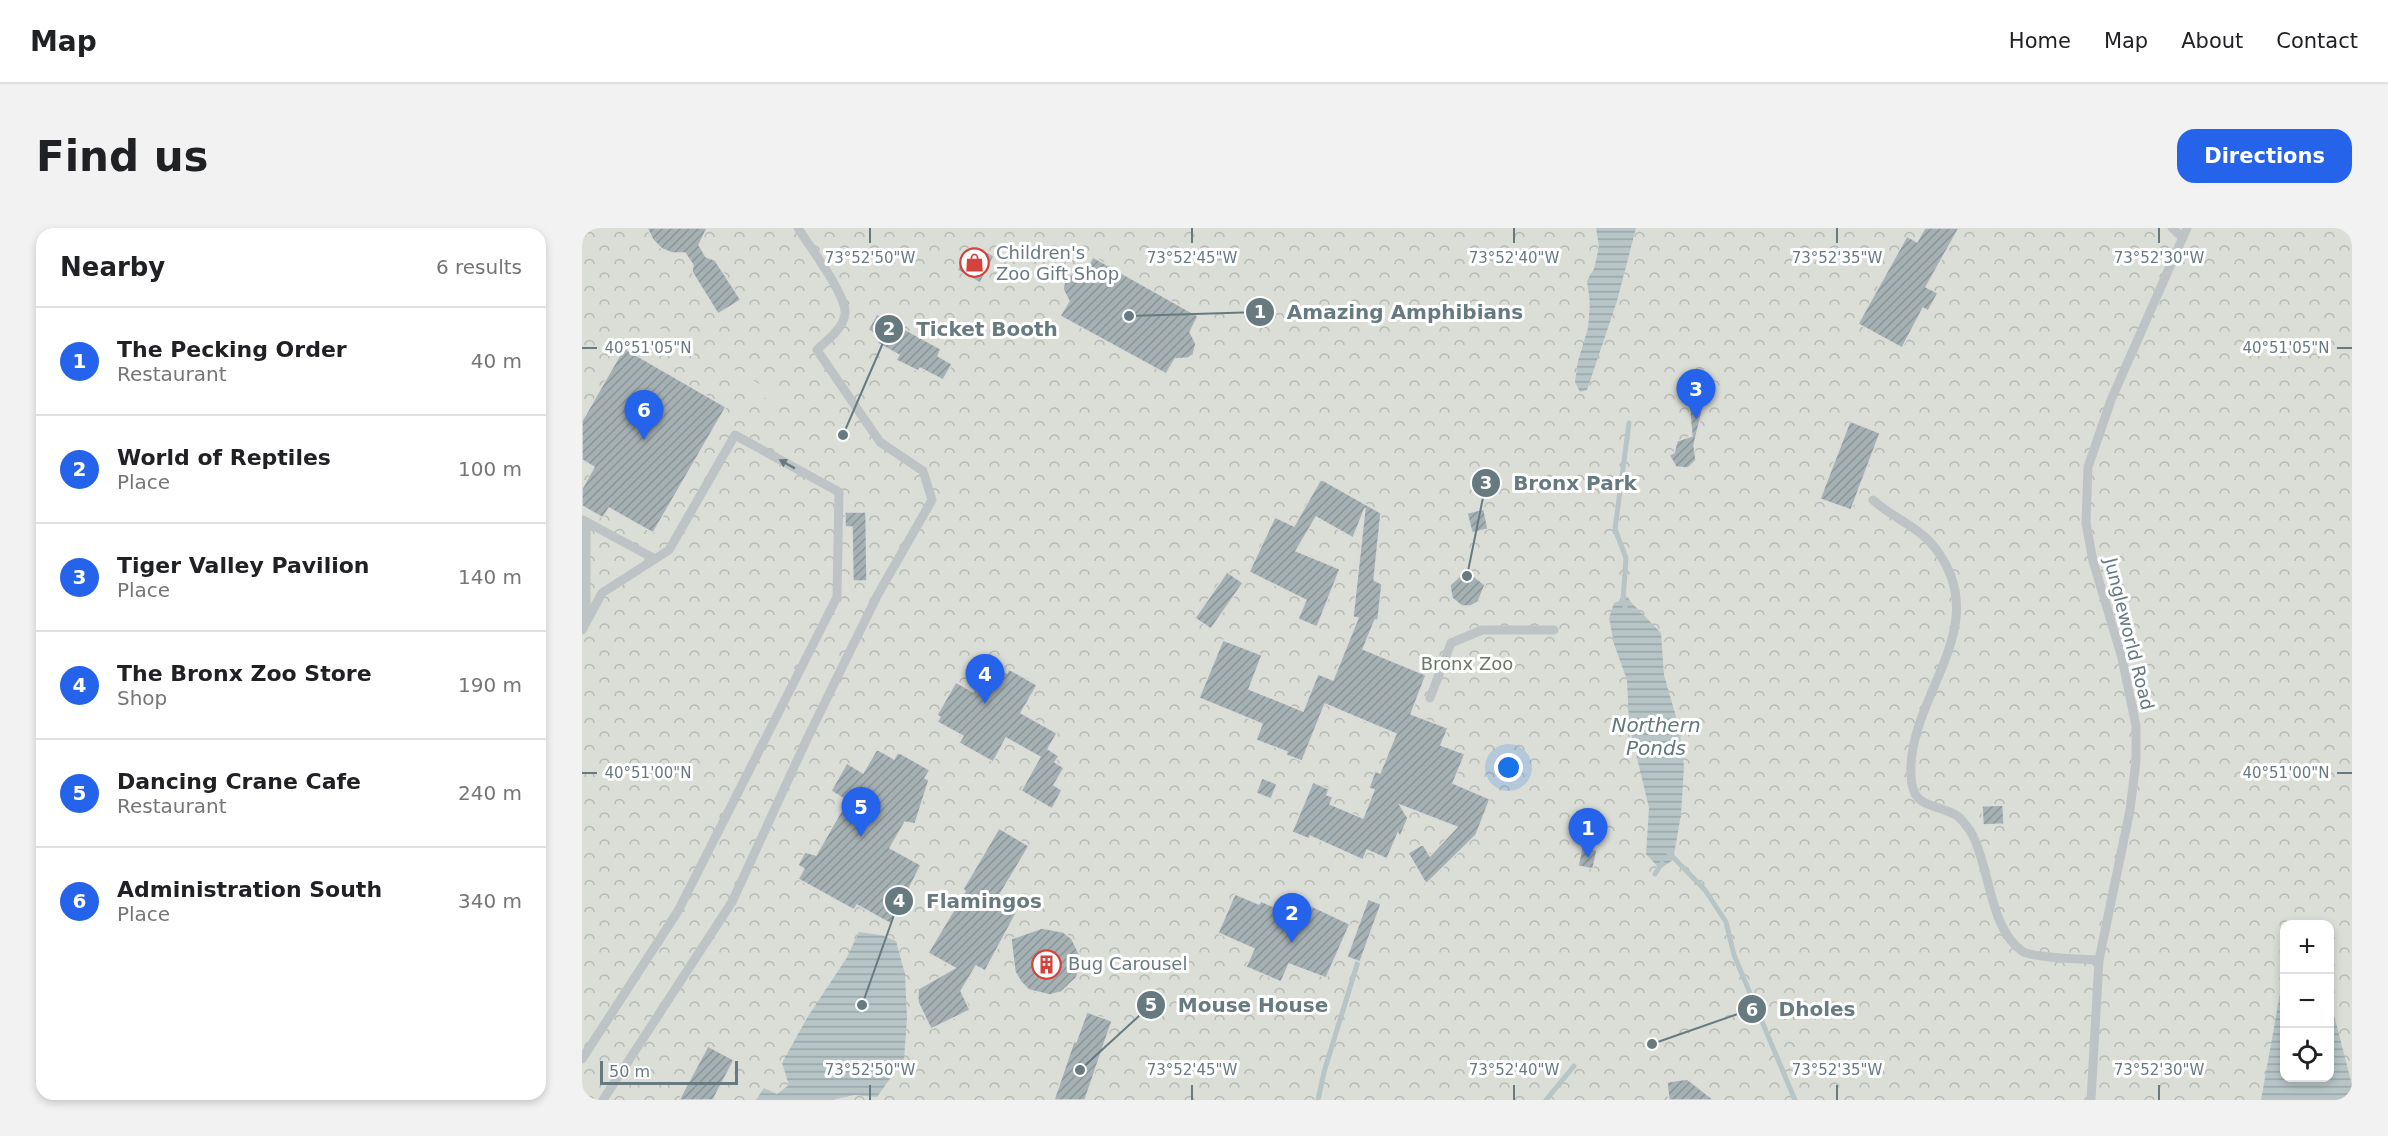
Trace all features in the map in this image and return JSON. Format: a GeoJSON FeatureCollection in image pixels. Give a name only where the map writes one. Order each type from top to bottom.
{"type":"FeatureCollection","features":[{"type":"Feature","properties":{"kind":"lane"},"geometry":{"type":"LineString","coordinates":[[603,1100],[732,902],[807,739],[877,596],[932,500],[923,471],[880,442],[817,350],[837,332],[845,315],[843,299],[798,228]]}},
{"type":"Feature","properties":{"kind":"lane"},"geometry":{"type":"LineString","coordinates":[[2172,228],[2184,232]]}},
{"type":"Feature","properties":{"kind":"lane","name":"Jungleworld Road"},"geometry":{"type":"LineString","coordinates":[[2091,1100],[2099,960],[2130,810],[2136,761],[2136,726],[2122,658],[2093,561],[2086,523],[2088,467],[2111,400],[2184,232]]}},
{"type":"Feature","properties":{"kind":"lane"},"geometry":{"type":"LineString","coordinates":[[582,1059],[678,911],[837,597],[839,492],[735,435],[669,550],[602,593],[584,627]]}},
{"type":"Feature","properties":{"kind":"lane"},"geometry":{"type":"LineString","coordinates":[[1873,500],[1884,511],[1911,526],[1930,542],[1948,567],[1956,598],[1954,636],[1948,656],[1936,681],[1911,748],[1912,791],[1922,803],[1958,816],[1973,836],[2008,940],[2025,953],[2099,960]]}},
{"type":"Feature","properties":{"kind":"lane"},"geometry":{"type":"LineString","coordinates":[[584,627],[584,521],[654,559]]}},
{"type":"Feature","properties":{"kind":"lane"},"geometry":{"type":"LineString","coordinates":[[1430,698],[1451,643],[1482,630],[1554,630]]}},
{"type":"Feature","properties":{"kind":"green space","name":"Bronx Zoo"},"geometry":{"type":"Polygon","coordinates":[[[582,228],[2352,228],[2352,1100],[582,1100],[582,228]]]}},
{"type":"Feature","properties":{"kind":"green space"},"geometry":{"type":"Polygon","coordinates":[[[629,311],[697,349],[693,357],[625,319],[629,311]]]}},
{"type":"Feature","properties":{"kind":"green space"},"geometry":{"type":"Polygon","coordinates":[[[705,353],[779,395],[774,403],[700,361],[705,353]]]}},
{"type":"Feature","properties":{"kind":"water"},"geometry":{"type":"Polygon","coordinates":[[[1596,228],[1636,228],[1617,301],[1587,390],[1580,392],[1575,382],[1578,361],[1588,328],[1590,303],[1587,281],[1594,269],[1599,247],[1596,228]]]}},
{"type":"Feature","properties":{"kind":"water","name":"Northern Ponds"},"geometry":{"type":"Polygon","coordinates":[[[1627,598],[1661,633],[1664,675],[1679,727],[1684,766],[1681,815],[1673,860],[1660,869],[1646,854],[1649,808],[1629,724],[1627,680],[1614,644],[1609,618],[1614,603],[1627,598]]]}},
{"type":"Feature","properties":{"kind":"water"},"geometry":{"type":"Polygon","coordinates":[[[859,932],[881,935],[896,941],[905,974],[907,1018],[904,1059],[877,1097],[854,1095],[832,1100],[756,1100],[764,1088],[777,1094],[789,1085],[782,1063],[807,1018],[846,959],[859,932]]]}},
{"type":"Feature","properties":{"kind":"water"},"geometry":{"type":"Polygon","coordinates":[[[2280,994],[2280,1082],[2334,1082],[2334,1015],[2352,1085],[2351,1100],[2261,1100],[2280,994]]]}},
{"type":"Feature","properties":{"kind":"building"},"geometry":{"type":"Polygon","coordinates":[[[647,228],[707,228],[699,245],[706,257],[715,260],[741,300],[718,314],[692,272],[693,265],[685,253],[672,253],[662,249],[653,240],[647,228]]]}},
{"type":"Feature","properties":{"kind":"building"},"geometry":{"type":"Polygon","coordinates":[[[1925,228],[1959,228],[1926,287],[1938,293],[1928,311],[1923,308],[1902,348],[1858,324],[1907,236],[1917,242],[1925,228]]]}},
{"type":"Feature","properties":{"kind":"building","name":"Children's Zoo Gift Shop"},"geometry":{"type":"Polygon","coordinates":[[[979,248],[994,256],[980,283],[957,270],[968,249],[976,253],[979,248]]]}},
{"type":"Feature","properties":{"kind":"building"},"geometry":{"type":"Polygon","coordinates":[[[1093,257],[1198,316],[1190,332],[1196,344],[1193,355],[1188,358],[1175,359],[1166,374],[1060,316],[1069,301],[1063,289],[1065,280],[1071,274],[1084,273],[1093,257]]]}},
{"type":"Feature","properties":{"kind":"building"},"geometry":{"type":"Polygon","coordinates":[[[877,314],[941,349],[938,356],[952,364],[943,380],[920,368],[918,371],[896,360],[899,355],[877,343],[879,340],[874,337],[875,334],[868,330],[877,314]]]}},
{"type":"Feature","properties":{"kind":"building"},"geometry":{"type":"Polygon","coordinates":[[[624,348],[726,407],[653,533],[609,508],[603,518],[582,506],[582,489],[594,467],[582,460],[582,421],[624,348]]]}},
{"type":"Feature","properties":{"kind":"building"},"geometry":{"type":"Polygon","coordinates":[[[1690,377],[1698,377],[1708,384],[1710,392],[1705,399],[1694,445],[1696,460],[1688,468],[1676,467],[1669,455],[1674,453],[1677,441],[1692,436],[1688,395],[1680,385],[1690,377]]]}},
{"type":"Feature","properties":{"kind":"building"},"geometry":{"type":"Polygon","coordinates":[[[1850,421],[1880,433],[1851,510],[1820,499],[1850,421]]]}},
{"type":"Feature","properties":{"kind":"building"},"geometry":{"type":"Polygon","coordinates":[[[1321,479],[1381,513],[1374,580],[1382,584],[1378,620],[1375,620],[1363,649],[1426,675],[1411,714],[1448,728],[1441,745],[1465,754],[1453,783],[1490,799],[1476,835],[1426,884],[1408,853],[1423,844],[1430,856],[1457,827],[1400,805],[1408,818],[1400,837],[1398,833],[1387,859],[1367,850],[1363,860],[1310,836],[1309,839],[1292,832],[1313,782],[1329,789],[1327,795],[1333,797],[1330,804],[1363,818],[1374,790],[1369,788],[1375,771],[1380,773],[1396,734],[1325,704],[1302,761],[1286,755],[1287,752],[1256,740],[1262,724],[1199,698],[1223,640],[1262,655],[1249,689],[1303,711],[1318,674],[1333,680],[1358,618],[1353,617],[1365,508],[1353,538],[1316,517],[1296,551],[1340,569],[1317,627],[1298,619],[1306,600],[1249,572],[1275,517],[1294,526],[1321,479]]]}},
{"type":"Feature","properties":{"kind":"building"},"geometry":{"type":"Polygon","coordinates":[[[1484,509],[1488,529],[1472,533],[1467,513],[1484,509]]]}},
{"type":"Feature","properties":{"kind":"building"},"geometry":{"type":"Polygon","coordinates":[[[845,512],[866,512],[867,581],[853,581],[852,527],[845,527],[845,512]]]}},
{"type":"Feature","properties":{"kind":"building"},"geometry":{"type":"Polygon","coordinates":[[[1227,572],[1243,583],[1211,629],[1195,618],[1227,572]]]}},
{"type":"Feature","properties":{"kind":"building"},"geometry":{"type":"Polygon","coordinates":[[[1471,574],[1485,585],[1478,602],[1471,606],[1462,606],[1452,598],[1450,585],[1461,575],[1471,574]]]}},
{"type":"Feature","properties":{"kind":"building"},"geometry":{"type":"Polygon","coordinates":[[[990,663],[1007,673],[1009,669],[1037,685],[1021,713],[1057,733],[1048,749],[1059,756],[1055,762],[1064,768],[1054,785],[1062,790],[1052,809],[1021,791],[1040,757],[1006,738],[993,762],[959,743],[963,736],[937,722],[940,717],[937,715],[956,682],[973,692],[990,663]]]}},
{"type":"Feature","properties":{"kind":"building"},"geometry":{"type":"Polygon","coordinates":[[[877,749],[894,759],[898,752],[930,770],[925,778],[929,780],[915,824],[905,822],[890,848],[921,865],[891,924],[857,905],[854,910],[798,879],[804,869],[798,865],[805,852],[816,855],[847,801],[831,791],[847,763],[863,773],[877,749]]]}},
{"type":"Feature","properties":{"kind":"building"},"geometry":{"type":"Polygon","coordinates":[[[1262,778],[1277,784],[1271,799],[1256,793],[1262,778]]]}},
{"type":"Feature","properties":{"kind":"building"},"geometry":{"type":"Polygon","coordinates":[[[2003,805],[2004,824],[1983,825],[1982,806],[2003,805]]]}},
{"type":"Feature","properties":{"kind":"building"},"geometry":{"type":"Polygon","coordinates":[[[999,828],[1029,846],[999,896],[1019,908],[985,971],[976,966],[961,991],[970,1010],[931,1029],[918,1002],[918,989],[955,968],[928,953],[999,828]]]}},
{"type":"Feature","properties":{"kind":"building"},"geometry":{"type":"Polygon","coordinates":[[[1582,847],[1597,850],[1593,869],[1578,866],[1582,847]]]}},
{"type":"Feature","properties":{"kind":"building"},"geometry":{"type":"Polygon","coordinates":[[[1235,894],[1259,904],[1261,901],[1294,916],[1301,901],[1350,924],[1326,978],[1289,964],[1281,982],[1246,967],[1254,949],[1218,933],[1235,894]]]}},
{"type":"Feature","properties":{"kind":"building"},"geometry":{"type":"Polygon","coordinates":[[[1368,899],[1381,904],[1360,962],[1347,957],[1368,899]]]}},
{"type":"Feature","properties":{"kind":"building","name":"Bug Carousel"},"geometry":{"type":"Polygon","coordinates":[[[1042,928],[1063,932],[1072,939],[1081,958],[1076,978],[1061,992],[1050,995],[1029,990],[1021,982],[1015,972],[1011,939],[1042,928]]]}},
{"type":"Feature","properties":{"kind":"building"},"geometry":{"type":"Polygon","coordinates":[[[1087,1012],[1112,1021],[1085,1100],[1054,1100],[1074,1041],[1076,1042],[1087,1012]]]}},
{"type":"Feature","properties":{"kind":"building"},"geometry":{"type":"Polygon","coordinates":[[[708,1046],[734,1060],[713,1100],[679,1100],[708,1046]]]}},
{"type":"Feature","properties":{"kind":"building"},"geometry":{"type":"Polygon","coordinates":[[[1687,1079],[1714,1100],[1669,1100],[1667,1082],[1687,1079]]]}},
{"type":"Feature","properties":{"kind":"waterway"},"geometry":{"type":"LineString","coordinates":[[1625,607],[1623,600],[1626,558],[1615,529],[1629,423]]}},
{"type":"Feature","properties":{"kind":"waterway"},"geometry":{"type":"LineString","coordinates":[[1669,853],[1705,890],[1726,922],[1734,955],[1795,1100]]}},
{"type":"Feature","properties":{"kind":"waterway"},"geometry":{"type":"LineString","coordinates":[[1655,874],[1662,863]]}},
{"type":"Feature","properties":{"kind":"waterway"},"geometry":{"type":"LineString","coordinates":[[1318,1100],[1324,1072],[1360,955]]}},
{"type":"Feature","properties":{"kind":"waterway"},"geometry":{"type":"LineString","coordinates":[[1546,1100],[1574,1066]]}},
{"type":"Feature","properties":{"kind":"place","name":"Children's Zoo Gift Shop"},"geometry":{"type":"Point","coordinates":[975,263]}},
{"type":"Feature","properties":{"kind":"place","name":"Amazing Amphibians"},"geometry":{"type":"Point","coordinates":[1129,316]}},
{"type":"Feature","properties":{"kind":"place","name":"Tiger Valley Pavilion"},"geometry":{"type":"Point","coordinates":[1696,419]}},
{"type":"Feature","properties":{"kind":"place","name":"Ticket Booth"},"geometry":{"type":"Point","coordinates":[843,435]}},
{"type":"Feature","properties":{"kind":"place","name":"Administration South"},"geometry":{"type":"Point","coordinates":[644,440]}},
{"type":"Feature","properties":{"kind":"place","name":"Bronx Park"},"geometry":{"type":"Point","coordinates":[1467,576]}},
{"type":"Feature","properties":{"kind":"place","name":"The Bronx Zoo Store"},"geometry":{"type":"Point","coordinates":[985,704]}},
{"type":"Feature","properties":{"kind":"place","name":"Dancing Crane Cafe"},"geometry":{"type":"Point","coordinates":[861,837]}},
{"type":"Feature","properties":{"kind":"place","name":"The Pecking Order"},"geometry":{"type":"Point","coordinates":[1588,858]}},
{"type":"Feature","properties":{"kind":"place","name":"World of Reptiles"},"geometry":{"type":"Point","coordinates":[1292,943]}},
{"type":"Feature","properties":{"kind":"place","name":"Bug Carousel"},"geometry":{"type":"Point","coordinates":[1047,964]}},
{"type":"Feature","properties":{"kind":"place","name":"Flamingos"},"geometry":{"type":"Point","coordinates":[862,1005]}},
{"type":"Feature","properties":{"kind":"place","name":"Dholes"},"geometry":{"type":"Point","coordinates":[1652,1044]}},
{"type":"Feature","properties":{"kind":"place","name":"Mouse House"},"geometry":{"type":"Point","coordinates":[1080,1070]}}]}
